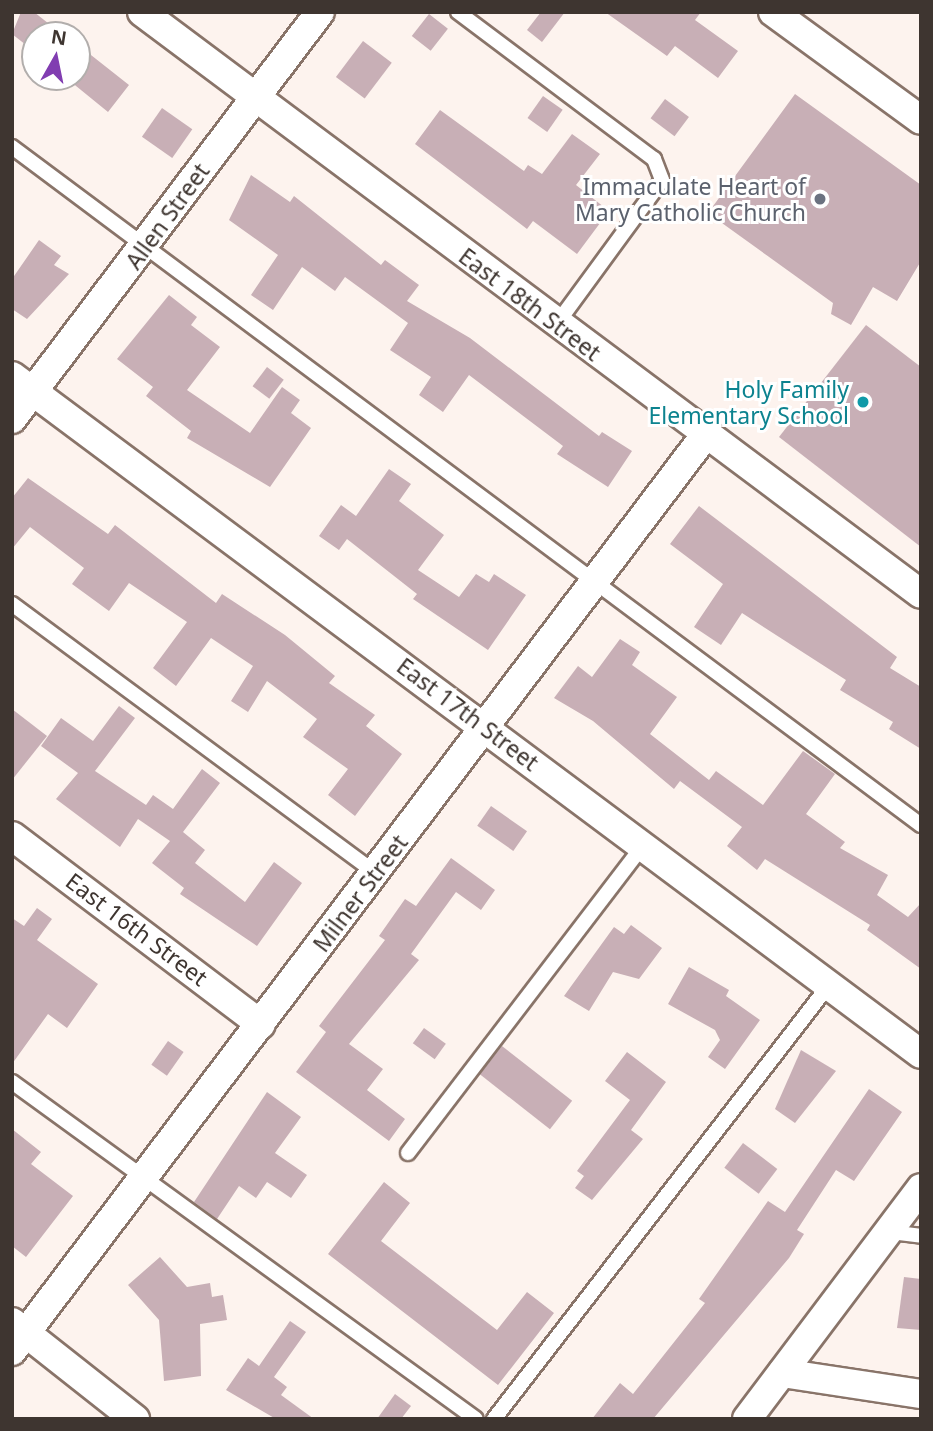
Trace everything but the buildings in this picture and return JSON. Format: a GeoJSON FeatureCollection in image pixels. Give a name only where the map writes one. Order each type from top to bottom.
{"type":"FeatureCollection","features":[{"type":"Feature","properties":{"kind":"street","name":"East 18th Street"},"geometry":{"type":"LineString","coordinates":[[142,12],[556,324],[921,594]]}},
{"type":"Feature","properties":{"kind":"street","name":"Allen Street"},"geometry":{"type":"LineString","coordinates":[[12,419],[23,384],[145,246],[320,12]]}},
{"type":"Feature","properties":{"kind":"street"},"geometry":{"type":"LineString","coordinates":[[774,12],[921,120]]}},
{"type":"Feature","properties":{"kind":"street","name":"East 17th Street"},"geometry":{"type":"LineString","coordinates":[[23,384],[921,1054]]}},
{"type":"Feature","properties":{"kind":"street","name":"Milner Street"},"geometry":{"type":"LineString","coordinates":[[17,1336],[145,1180],[706,434]]}},
{"type":"Feature","properties":{"kind":"street","name":"East 16th Street"},"geometry":{"type":"LineString","coordinates":[[12,836],[261,1024]]}},
{"type":"Feature","properties":{"kind":"street"},"geometry":{"type":"LineString","coordinates":[[747,1419],[921,1188]]}},
{"type":"Feature","properties":{"kind":"street"},"geometry":{"type":"LineString","coordinates":[[17,1336],[135,1419]]}},
{"type":"Feature","properties":{"kind":"street"},"geometry":{"type":"LineString","coordinates":[[782,1373],[921,1394]]}},
{"type":"Feature","properties":{"kind":"lane"},"geometry":{"type":"LineString","coordinates":[[458,12],[654,159],[662,180],[556,324]]}},
{"type":"Feature","properties":{"kind":"lane"},"geometry":{"type":"LineString","coordinates":[[12,147],[594,585],[921,825]]}},
{"type":"Feature","properties":{"kind":"lane"},"geometry":{"type":"LineString","coordinates":[[12,604],[376,873]]}},
{"type":"Feature","properties":{"kind":"lane"},"geometry":{"type":"LineString","coordinates":[[408,1153],[642,846]]}},
{"type":"Feature","properties":{"kind":"lane"},"geometry":{"type":"LineString","coordinates":[[494,1419],[829,985]]}},
{"type":"Feature","properties":{"kind":"lane"},"geometry":{"type":"LineString","coordinates":[[12,1082],[476,1419]]}},
{"type":"Feature","properties":{"kind":"lane"},"geometry":{"type":"LineString","coordinates":[[890,1232],[921,1236]]}},
{"type":"Feature","properties":{"kind":"place","name":"Immaculate Heart of Mary Catholic Church"},"geometry":{"type":"Point","coordinates":[820,199]}},
{"type":"Feature","properties":{"kind":"place","name":"Holy Family Elementary School"},"geometry":{"type":"Point","coordinates":[863,402]}}]}
